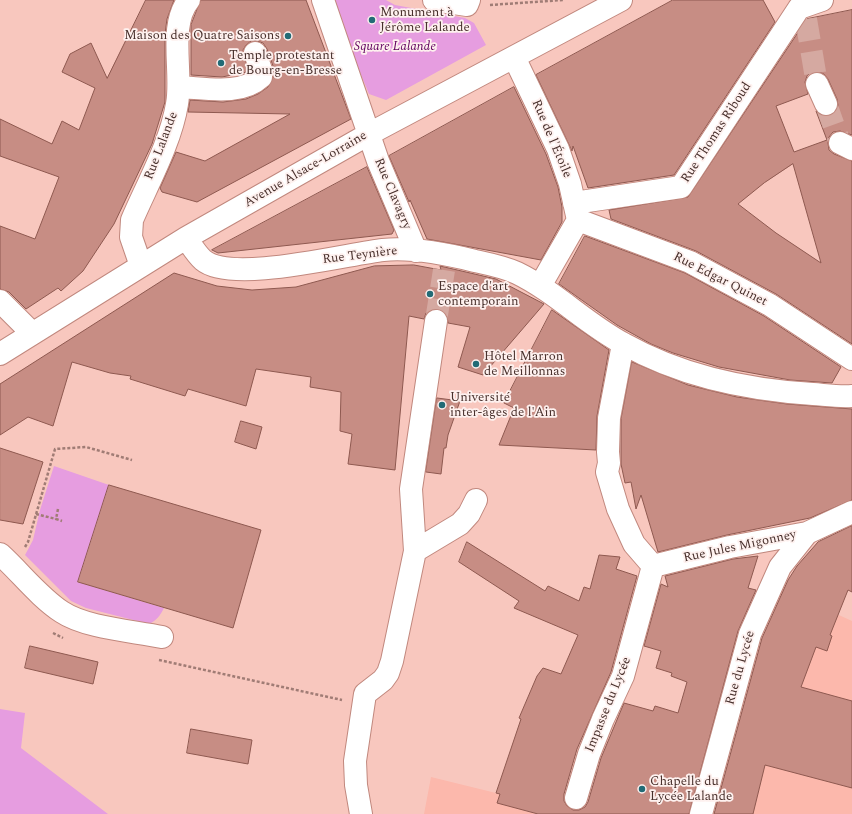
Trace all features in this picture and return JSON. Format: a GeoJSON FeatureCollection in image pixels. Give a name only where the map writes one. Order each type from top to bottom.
{"type":"FeatureCollection","features":[{"type":"Feature","properties":{"kind":"street","name":"Rue Lalande"},"geometry":{"type":"LineString","coordinates":[[140,266],[131,237],[132,220],[171,128],[179,87],[179,20],[184,5],[189,0]]}},
{"type":"Feature","properties":{"kind":"street","name":"Rue Clavagry"},"geometry":{"type":"LineString","coordinates":[[323,0],[378,161],[416,251]]}},
{"type":"Feature","properties":{"kind":"street"},"geometry":{"type":"LineString","coordinates":[[434,0],[468,3]]}},
{"type":"Feature","properties":{"kind":"street","name":"Avenue Alsace-Lorraine"},"geometry":{"type":"LineString","coordinates":[[0,354],[186,238],[369,134],[621,0]]}},
{"type":"Feature","properties":{"kind":"street"},"geometry":{"type":"LineString","coordinates":[[799,9],[822,0]]}},
{"type":"Feature","properties":{"kind":"street","name":"Rue Thomas Riboud"},"geometry":{"type":"LineString","coordinates":[[576,212],[681,187],[799,9]]}},
{"type":"Feature","properties":{"kind":"street"},"geometry":{"type":"LineString","coordinates":[[179,87],[234,89],[256,81],[261,76],[261,70],[255,53]]}},
{"type":"Feature","properties":{"kind":"street","name":"Rue de l'Étoile"},"geometry":{"type":"LineString","coordinates":[[514,57],[558,149],[570,184],[576,212]]}},
{"type":"Feature","properties":{"kind":"street"},"geometry":{"type":"LineString","coordinates":[[817,84],[826,104]]}},
{"type":"Feature","properties":{"kind":"street"},"geometry":{"type":"LineString","coordinates":[[540,286],[576,212]]}},
{"type":"Feature","properties":{"kind":"street","name":"Rue Edgar Quinet"},"geometry":{"type":"LineString","coordinates":[[576,212],[690,262],[770,305],[852,359]]}},
{"type":"Feature","properties":{"kind":"street","name":"Rue Teynière"},"geometry":{"type":"LineString","coordinates":[[186,238],[204,261],[218,266],[248,269],[281,267],[385,250],[416,251],[445,263],[475,261],[515,272],[540,286],[623,344],[672,367],[725,382],[781,392],[852,396]]}},
{"type":"Feature","properties":{"kind":"street"},"geometry":{"type":"LineString","coordinates":[[0,301],[32,333]]}},
{"type":"Feature","properties":{"kind":"street"},"geometry":{"type":"LineString","coordinates":[[361,814],[356,785],[355,762],[363,705],[365,694],[383,680],[388,673],[392,661],[415,551],[411,504],[413,471],[436,321]]}},
{"type":"Feature","properties":{"kind":"street"},"geometry":{"type":"LineString","coordinates":[[623,344],[609,418],[609,463],[607,472],[618,509],[634,544],[653,566]]}},
{"type":"Feature","properties":{"kind":"street"},"geometry":{"type":"LineString","coordinates":[[415,551],[460,524],[469,514],[476,500]]}},
{"type":"Feature","properties":{"kind":"street","name":"Rue Jules Migonney"},"geometry":{"type":"LineString","coordinates":[[653,566],[730,547],[806,534],[852,512]]}},
{"type":"Feature","properties":{"kind":"street","name":"Rue du Lycée"},"geometry":{"type":"LineString","coordinates":[[701,814],[750,634],[780,567],[806,534]]}},
{"type":"Feature","properties":{"kind":"street"},"geometry":{"type":"LineString","coordinates":[[7,560],[51,604],[72,617],[86,622],[162,637]]}},
{"type":"Feature","properties":{"kind":"street","name":"Impasse du Lycée"},"geometry":{"type":"LineString","coordinates":[[576,798],[589,754],[623,676],[653,566]]}},
{"type":"Feature","properties":{"kind":"path"},"geometry":{"type":"LineString","coordinates":[[468,3],[518,4],[563,0]]}},
{"type":"Feature","properties":{"kind":"path"},"geometry":{"type":"LineString","coordinates":[[7,560],[28,542],[55,449],[86,447],[132,460]]}},
{"type":"Feature","properties":{"kind":"path"},"geometry":{"type":"LineString","coordinates":[[56,519],[58,509]]}},
{"type":"Feature","properties":{"kind":"path"},"geometry":{"type":"LineString","coordinates":[[36,514],[62,521]]}},
{"type":"Feature","properties":{"kind":"path"},"geometry":{"type":"LineString","coordinates":[[51,604],[47,615],[49,630],[58,637],[65,639]]}},
{"type":"Feature","properties":{"kind":"path"},"geometry":{"type":"LineString","coordinates":[[157,659],[363,705]]}},
{"type":"Feature","properties":{"kind":"shaded area"},"geometry":{"type":"Polygon","coordinates":[[[782,589],[852,621],[852,814],[717,814],[782,589]]]}},
{"type":"Feature","properties":{"kind":"shaded area"},"geometry":{"type":"Polygon","coordinates":[[[431,777],[500,794],[497,803],[538,814],[424,814],[431,777]]]}},
{"type":"Feature","properties":{"kind":"green space","name":"Square Lalande"},"geometry":{"type":"Polygon","coordinates":[[[333,0],[386,0],[395,5],[465,18],[474,23],[486,45],[386,100],[369,94],[346,39],[333,0]]]}},
{"type":"Feature","properties":{"kind":"green space"},"geometry":{"type":"Polygon","coordinates":[[[54,466],[109,485],[78,582],[164,608],[158,618],[149,624],[86,608],[71,601],[25,555],[33,540],[40,510],[54,466]]]}},
{"type":"Feature","properties":{"kind":"green space"},"geometry":{"type":"Polygon","coordinates":[[[0,709],[25,713],[21,748],[108,814],[0,814],[0,709]]]}},
{"type":"Feature","properties":{"kind":"building"},"geometry":{"type":"Polygon","coordinates":[[[146,0],[174,0],[167,19],[165,34],[165,102],[152,144],[114,224],[83,271],[61,291],[58,288],[26,309],[9,292],[0,289],[0,226],[35,239],[59,177],[0,156],[0,119],[52,144],[62,121],[79,130],[95,88],[62,72],[70,54],[91,43],[107,78],[146,0]]]}},
{"type":"Feature","properties":{"kind":"building"},"geometry":{"type":"Polygon","coordinates":[[[201,0],[306,0],[351,119],[197,202],[162,192],[160,188],[176,152],[205,161],[290,114],[188,112],[190,100],[223,102],[246,99],[258,94],[268,87],[273,77],[273,66],[267,49],[263,43],[257,41],[251,41],[243,50],[247,72],[222,77],[191,75],[191,25],[201,0]]]}},
{"type":"Feature","properties":{"kind":"building"},"geometry":{"type":"Polygon","coordinates":[[[673,0],[763,0],[775,22],[674,175],[588,188],[573,146],[572,151],[536,75],[673,0]]]}},
{"type":"Feature","properties":{"kind":"building"},"geometry":{"type":"Polygon","coordinates":[[[852,10],[852,135],[840,131],[833,132],[829,137],[828,143],[829,150],[834,154],[852,161],[852,344],[776,294],[696,251],[611,219],[609,210],[688,197],[807,19],[852,10]],[[812,72],[807,76],[805,82],[808,94],[776,106],[794,152],[827,140],[816,111],[824,116],[831,116],[836,112],[838,106],[837,99],[828,79],[824,74],[812,72]],[[793,164],[764,183],[738,204],[776,233],[821,263],[793,164]]]}},
{"type":"Feature","properties":{"kind":"building"},"geometry":{"type":"Polygon","coordinates":[[[514,87],[546,154],[558,187],[562,207],[562,222],[541,260],[427,239],[389,156],[514,87]]]}},
{"type":"Feature","properties":{"kind":"building"},"geometry":{"type":"Polygon","coordinates":[[[367,167],[394,230],[392,234],[218,253],[212,250],[367,167]]]}},
{"type":"Feature","properties":{"kind":"building"},"geometry":{"type":"Polygon","coordinates":[[[585,236],[685,273],[764,316],[841,367],[832,383],[790,380],[719,367],[673,353],[651,344],[617,325],[559,284],[585,236]]]}},
{"type":"Feature","properties":{"kind":"building"},"geometry":{"type":"Polygon","coordinates":[[[414,265],[441,270],[440,266],[496,279],[544,304],[483,375],[458,367],[470,327],[448,323],[447,316],[444,311],[438,309],[431,310],[426,313],[424,319],[409,316],[395,470],[348,464],[352,434],[340,431],[341,392],[310,387],[311,377],[256,369],[246,406],[188,389],[185,396],[130,379],[131,376],[110,373],[72,362],[53,426],[28,417],[0,435],[0,384],[174,273],[217,286],[252,290],[296,287],[374,266],[414,265]]]}},
{"type":"Feature","properties":{"kind":"building"},"geometry":{"type":"Polygon","coordinates":[[[552,310],[609,350],[597,416],[596,450],[499,445],[514,408],[504,403],[552,310]]]}},
{"type":"Feature","properties":{"kind":"building"},"geometry":{"type":"Polygon","coordinates":[[[632,362],[688,385],[737,397],[787,404],[852,409],[852,500],[810,518],[727,535],[658,552],[641,495],[636,509],[631,482],[625,483],[621,464],[621,419],[632,362]]]}},
{"type":"Feature","properties":{"kind":"building"},"geometry":{"type":"Polygon","coordinates":[[[437,398],[460,401],[448,435],[446,448],[444,448],[441,474],[426,472],[437,398]]]}},
{"type":"Feature","properties":{"kind":"building"},"geometry":{"type":"Polygon","coordinates":[[[241,421],[262,427],[256,449],[235,442],[241,421]]]}},
{"type":"Feature","properties":{"kind":"building"},"geometry":{"type":"Polygon","coordinates":[[[0,448],[43,462],[23,524],[0,520],[0,448]]]}},
{"type":"Feature","properties":{"kind":"building"},"geometry":{"type":"Polygon","coordinates":[[[109,485],[261,530],[233,628],[78,582],[109,485]]]}},
{"type":"Feature","properties":{"kind":"building"},"geometry":{"type":"Polygon","coordinates":[[[852,526],[852,592],[848,590],[830,635],[832,636],[827,651],[816,647],[801,687],[852,701],[852,788],[765,765],[753,814],[714,814],[762,638],[788,580],[797,566],[818,542],[852,526]]]}},
{"type":"Feature","properties":{"kind":"building"},"geometry":{"type":"Polygon","coordinates":[[[467,542],[545,591],[548,586],[579,601],[584,587],[590,589],[599,555],[620,557],[616,569],[637,576],[611,672],[577,749],[564,794],[564,801],[567,806],[573,810],[579,810],[585,807],[588,802],[601,758],[624,703],[653,711],[655,706],[678,713],[687,682],[671,676],[672,673],[656,668],[661,651],[644,646],[661,584],[668,587],[665,576],[733,559],[758,556],[748,588],[756,590],[738,631],[689,814],[538,814],[497,803],[500,794],[496,793],[521,719],[519,718],[537,676],[543,668],[561,674],[578,635],[514,608],[519,601],[459,562],[467,542]]]}},
{"type":"Feature","properties":{"kind":"building"},"geometry":{"type":"Polygon","coordinates":[[[30,646],[98,662],[93,684],[25,668],[30,646]]]}},
{"type":"Feature","properties":{"kind":"building"},"geometry":{"type":"Polygon","coordinates":[[[191,729],[252,740],[248,764],[187,753],[191,729]]]}},
{"type":"Feature","properties":{"kind":"tunnel"},"geometry":{"type":"LineString","coordinates":[[806,19],[817,84]]}},
{"type":"Feature","properties":{"kind":"tunnel"},"geometry":{"type":"LineString","coordinates":[[826,104],[840,143]]}},
{"type":"Feature","properties":{"kind":"tunnel"},"geometry":{"type":"LineString","coordinates":[[436,321],[444,270]]}},
{"type":"Feature","properties":{"kind":"place","name":"Monument à Jérôme Lalande"},"geometry":{"type":"Point","coordinates":[372,20]}},
{"type":"Feature","properties":{"kind":"place","name":"Maison des Quatre Saisons"},"geometry":{"type":"Point","coordinates":[288,36]}},
{"type":"Feature","properties":{"kind":"place","name":"Temple protestant de Bourg-en-Bresse"},"geometry":{"type":"Point","coordinates":[221,63]}},
{"type":"Feature","properties":{"kind":"place","name":"Espace d'art contemporain"},"geometry":{"type":"Point","coordinates":[430,294]}},
{"type":"Feature","properties":{"kind":"place","name":"Hôtel Marron de Meillonnas"},"geometry":{"type":"Point","coordinates":[476,364]}},
{"type":"Feature","properties":{"kind":"place","name":"Université inter-âges de l'Ain"},"geometry":{"type":"Point","coordinates":[442,405]}},
{"type":"Feature","properties":{"kind":"place","name":"Chapelle du Lycée Lalande"},"geometry":{"type":"Point","coordinates":[642,789]}}]}
